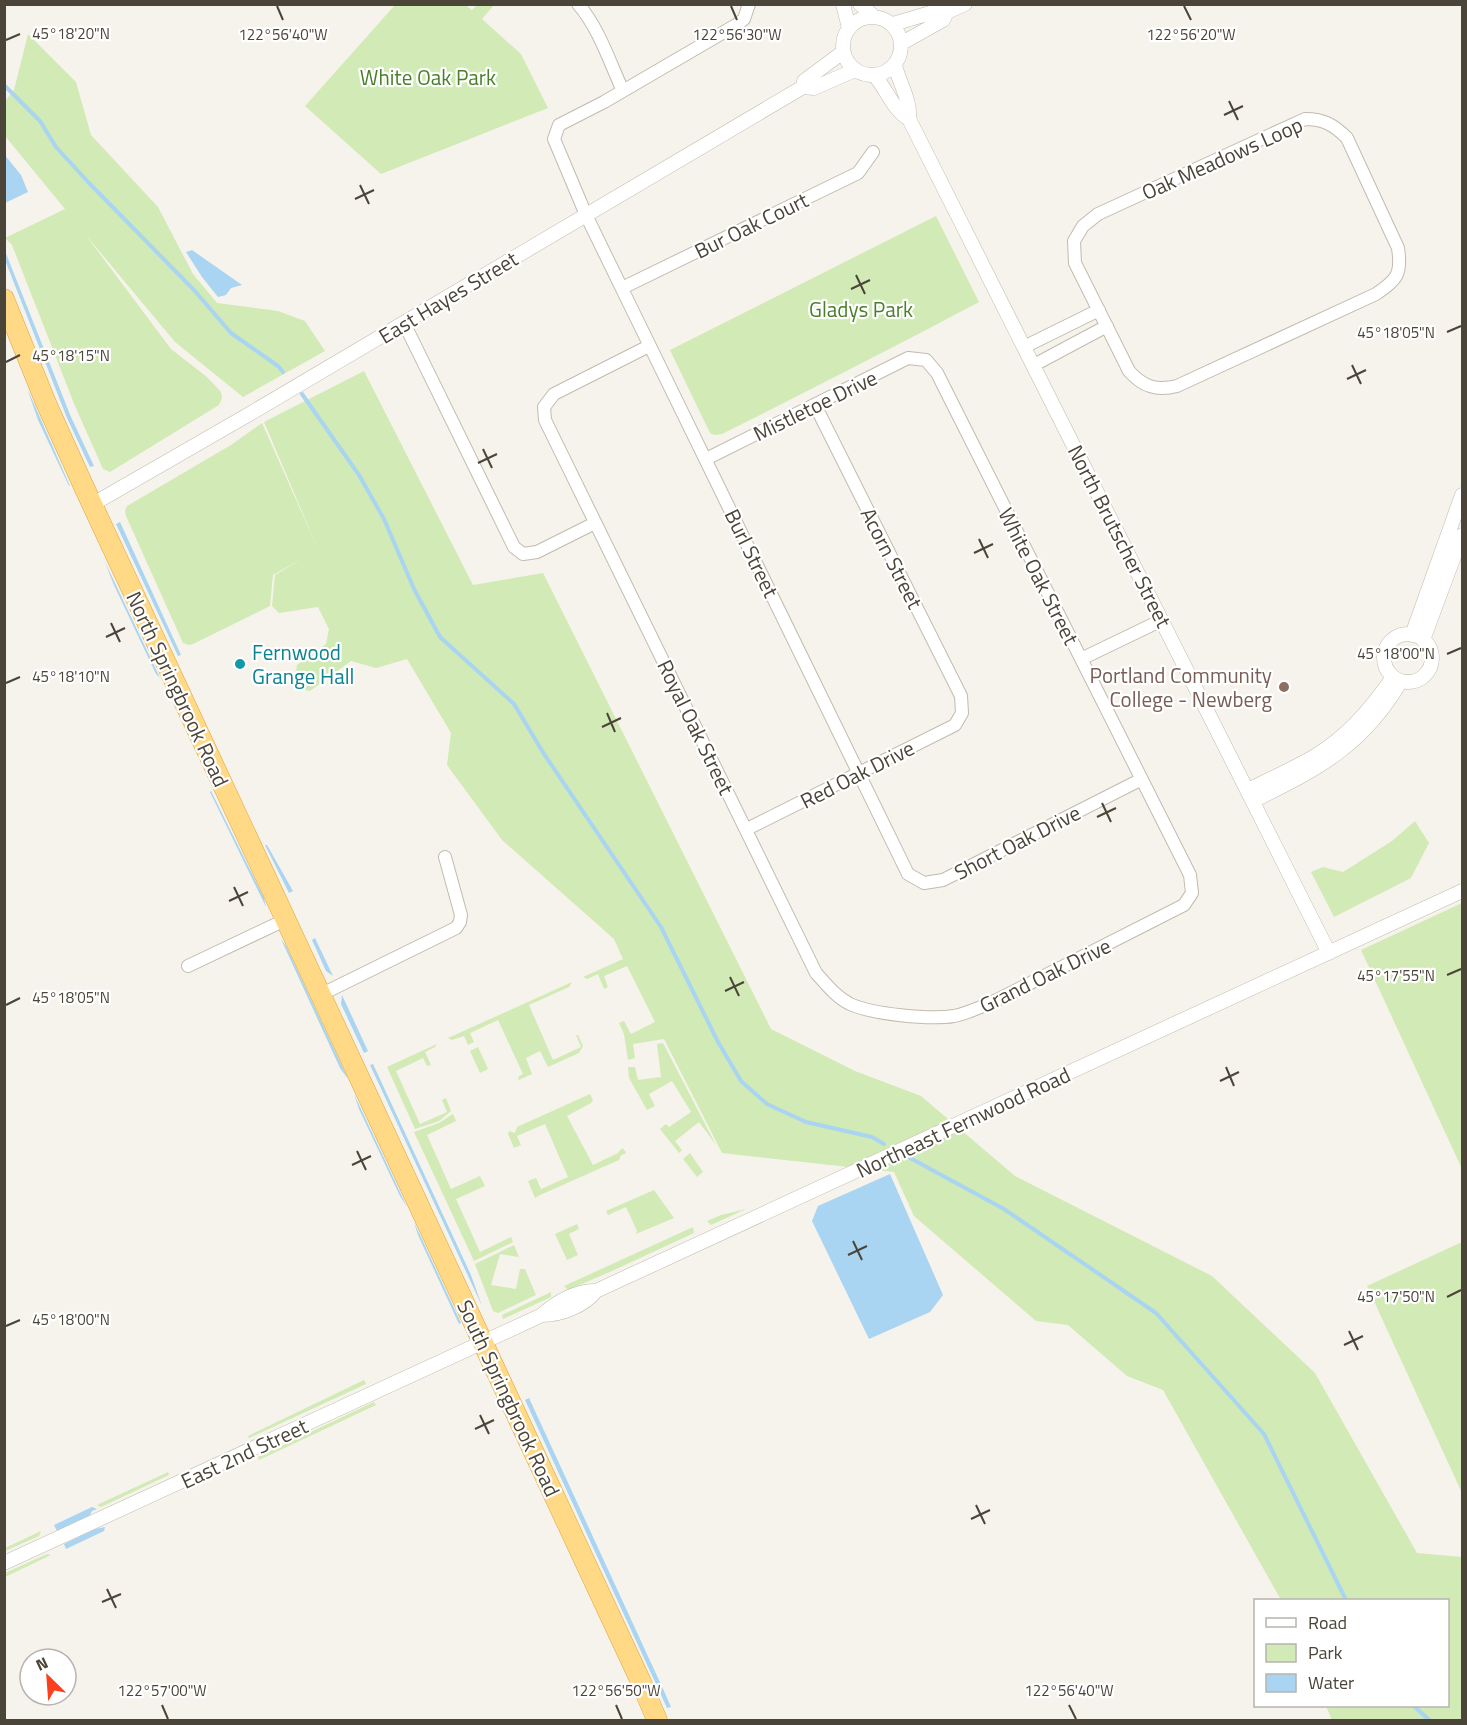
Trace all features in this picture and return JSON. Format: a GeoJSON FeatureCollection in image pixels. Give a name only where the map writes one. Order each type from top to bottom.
{"type":"FeatureCollection","features":[{"type":"Feature","properties":{"kind":"highway","name":"North Springbrook Road"},"geometry":{"type":"LineString","coordinates":[[4,299],[46,403],[360,1076]]}},
{"type":"Feature","properties":{"kind":"highway","name":"South Springbrook Road"},"geometry":{"type":"LineString","coordinates":[[360,1076],[657,1720]]}},
{"type":"Feature","properties":{"kind":"street"},"geometry":{"type":"LineString","coordinates":[[579,4],[586,13],[623,91],[744,19],[749,4]]}},
{"type":"Feature","properties":{"kind":"street"},"geometry":{"type":"LineString","coordinates":[[843,4],[849,28]]}},
{"type":"Feature","properties":{"kind":"street"},"geometry":{"type":"LineString","coordinates":[[860,4],[874,17]]}},
{"type":"Feature","properties":{"kind":"street"},"geometry":{"type":"LineString","coordinates":[[893,24],[937,11],[947,12],[965,4]]}},
{"type":"Feature","properties":{"kind":"street"},"geometry":{"type":"LineString","coordinates":[[902,43],[943,20],[947,12]]}},
{"type":"Feature","properties":{"kind":"street"},"geometry":{"type":"LineString","coordinates":[[874,17],[893,24],[900,34],[902,43],[900,56],[895,65],[890,70],[874,76],[855,70],[847,62],[843,52],[843,42],[849,28],[864,18],[874,17]]}},
{"type":"Feature","properties":{"kind":"street","name":"East Hayes Street"},"geometry":{"type":"LineString","coordinates":[[803,87],[804,81],[843,52]]}},
{"type":"Feature","properties":{"kind":"street","name":"North Brutscher Street"},"geometry":{"type":"LineString","coordinates":[[895,65],[903,93],[910,107],[909,119]]}},
{"type":"Feature","properties":{"kind":"street","name":"East Hayes Street"},"geometry":{"type":"LineString","coordinates":[[93,504],[803,87],[814,88],[855,70]]}},
{"type":"Feature","properties":{"kind":"street","name":"North Brutscher Street"},"geometry":{"type":"LineString","coordinates":[[874,76],[882,84],[901,114],[909,119],[1329,953]]}},
{"type":"Feature","properties":{"kind":"street","name":"Burl Street"},"geometry":{"type":"LineString","coordinates":[[623,91],[565,120],[555,132],[556,146],[586,215],[908,874],[924,883]]}},
{"type":"Feature","properties":{"kind":"street","name":"Oak Meadows Loop"},"geometry":{"type":"LineString","coordinates":[[1305,119],[1319,119],[1335,126],[1347,138],[1398,248],[1399,274],[1391,285],[1177,386],[1165,389],[1149,387],[1137,380],[1129,371],[1099,310],[1075,263],[1074,241],[1083,226],[1098,214],[1305,119]]}},
{"type":"Feature","properties":{"kind":"street","name":"Bur Oak Court"},"geometry":{"type":"LineString","coordinates":[[622,288],[858,173],[873,152]]}},
{"type":"Feature","properties":{"kind":"street"},"geometry":{"type":"LineString","coordinates":[[1024,347],[1099,310]]}},
{"type":"Feature","properties":{"kind":"street"},"geometry":{"type":"LineString","coordinates":[[404,323],[514,547],[523,554],[537,552],[595,523]]}},
{"type":"Feature","properties":{"kind":"street"},"geometry":{"type":"LineString","coordinates":[[1034,365],[1107,326]]}},
{"type":"Feature","properties":{"kind":"street","name":"Royal Oak Street"},"geometry":{"type":"LineString","coordinates":[[649,345],[554,394],[544,407],[545,420],[816,973],[832,992],[849,1004],[883,1013]]}},
{"type":"Feature","properties":{"kind":"street","name":"Mistletoe Drive"},"geometry":{"type":"LineString","coordinates":[[706,459],[908,358],[926,360]]}},
{"type":"Feature","properties":{"kind":"street","name":"White Oak Street"},"geometry":{"type":"LineString","coordinates":[[926,360],[937,373],[1140,780],[1190,875],[1192,893]]}},
{"type":"Feature","properties":{"kind":"street","name":"Acorn Street"},"geometry":{"type":"LineString","coordinates":[[815,405],[961,696],[962,713]]}},
{"type":"Feature","properties":{"kind":"street"},"geometry":{"type":"LineString","coordinates":[[1418,638],[1462,495]]}},
{"type":"Feature","properties":{"kind":"street"},"geometry":{"type":"LineString","coordinates":[[1418,638],[1462,535]]}},
{"type":"Feature","properties":{"kind":"street"},"geometry":{"type":"LineString","coordinates":[[1081,659],[1162,620]]}},
{"type":"Feature","properties":{"kind":"street"},"geometry":{"type":"LineString","coordinates":[[1400,636],[1418,638],[1429,647],[1431,664],[1427,672],[1414,681],[1397,679],[1386,668],[1385,652],[1393,640],[1400,636]]}},
{"type":"Feature","properties":{"kind":"street"},"geometry":{"type":"LineString","coordinates":[[1250,795],[1315,770],[1337,755],[1358,737],[1392,696],[1397,679]]}},
{"type":"Feature","properties":{"kind":"street","name":"Red Oak Drive"},"geometry":{"type":"LineString","coordinates":[[747,830],[955,725],[962,713]]}},
{"type":"Feature","properties":{"kind":"street","name":"Short Oak Drive"},"geometry":{"type":"LineString","coordinates":[[924,883],[943,880],[1140,780]]}},
{"type":"Feature","properties":{"kind":"street"},"geometry":{"type":"LineString","coordinates":[[322,994],[456,928],[460,922],[460,915],[445,857]]}},
{"type":"Feature","properties":{"kind":"street","name":"Northeast Fernwood Road"},"geometry":{"type":"LineString","coordinates":[[483,1341],[542,1315],[551,1306],[585,1290],[596,1291],[1462,891]]}},
{"type":"Feature","properties":{"kind":"street","name":"Grand Oak Drive"},"geometry":{"type":"LineString","coordinates":[[883,1013],[939,1017],[971,1011],[1184,905],[1192,893]]}},
{"type":"Feature","properties":{"kind":"street"},"geometry":{"type":"LineString","coordinates":[[188,966],[287,919]]}},
{"type":"Feature","properties":{"kind":"street","name":"East 2nd Street"},"geometry":{"type":"LineString","coordinates":[[4,1563],[483,1341]]}},
{"type":"Feature","properties":{"kind":"green space","name":"White Oak Park"},"geometry":{"type":"Polygon","coordinates":[[[395,5],[465,5],[472,10],[477,5],[494,5],[482,19],[521,54],[548,108],[381,174],[305,106],[395,5]]]}},
{"type":"Feature","properties":{"kind":"green space"},"geometry":{"type":"Polygon","coordinates":[[[28,34],[76,82],[91,135],[158,207],[193,274],[217,303],[278,311],[305,321],[325,351],[243,397],[175,342],[85,234],[171,349],[207,377],[221,392],[222,398],[219,405],[110,472],[103,469],[75,406],[12,245],[5,238],[65,209],[5,136],[5,101],[14,90],[28,34]]]}},
{"type":"Feature","properties":{"kind":"green space","name":"Gladys Park"},"geometry":{"type":"Polygon","coordinates":[[[936,216],[979,302],[722,434],[710,433],[670,350],[936,216]]]}},
{"type":"Feature","properties":{"kind":"green space"},"geometry":{"type":"Polygon","coordinates":[[[364,371],[473,585],[543,573],[771,1029],[855,1071],[921,1096],[1015,1176],[1212,1276],[1315,1373],[1417,1553],[1462,1557],[1462,1720],[1332,1720],[1326,1707],[1449,1707],[1449,1599],[1280,1599],[1163,1390],[1127,1376],[1068,1325],[1036,1321],[914,1216],[894,1172],[722,1153],[664,1039],[633,1044],[635,1058],[628,1060],[624,1034],[619,1023],[624,1021],[631,1034],[655,1022],[627,966],[604,976],[608,987],[604,989],[598,974],[587,979],[583,977],[623,959],[614,939],[502,840],[447,765],[451,733],[407,659],[376,668],[351,661],[310,691],[301,689],[295,680],[297,665],[326,644],[329,629],[318,607],[279,613],[272,606],[275,575],[303,558],[273,575],[270,606],[193,644],[183,643],[125,511],[127,506],[231,445],[262,423],[318,549],[264,422],[364,371]]]}},
{"type":"Feature","properties":{"kind":"green space"},"geometry":{"type":"Polygon","coordinates":[[[1415,821],[1429,843],[1411,878],[1334,917],[1311,872],[1323,867],[1343,872],[1392,841],[1415,821]]]}},
{"type":"Feature","properties":{"kind":"green space"},"geometry":{"type":"Polygon","coordinates":[[[1462,903],[1462,1169],[1361,950],[1462,903]]]}},
{"type":"Feature","properties":{"kind":"green space"},"geometry":{"type":"Polygon","coordinates":[[[572,982],[569,987],[529,1005],[553,1060],[581,1047],[576,1035],[583,1046],[579,1053],[548,1067],[540,1051],[526,1058],[532,1074],[519,1080],[518,1077],[523,1074],[498,1020],[470,1033],[474,1042],[468,1045],[464,1036],[452,1040],[448,1038],[572,982]]]}},
{"type":"Feature","properties":{"kind":"green space"},"geometry":{"type":"Polygon","coordinates":[[[663,1043],[716,1145],[699,1122],[675,1141],[682,1150],[679,1153],[660,1129],[666,1124],[669,1127],[691,1112],[672,1081],[649,1094],[655,1106],[647,1110],[629,1078],[628,1067],[635,1067],[638,1080],[661,1077],[657,1044],[663,1043]]]}},
{"type":"Feature","properties":{"kind":"green space"},"geometry":{"type":"Polygon","coordinates":[[[437,1044],[425,1052],[431,1065],[427,1066],[423,1058],[396,1071],[420,1124],[447,1112],[442,1100],[446,1098],[451,1111],[439,1121],[415,1129],[387,1067],[437,1044]]]}},
{"type":"Feature","properties":{"kind":"green space"},"geometry":{"type":"Polygon","coordinates":[[[478,1047],[488,1069],[480,1073],[470,1051],[478,1047]]]}},
{"type":"Feature","properties":{"kind":"green space"},"geometry":{"type":"Polygon","coordinates":[[[590,1094],[593,1100],[591,1103],[567,1116],[593,1165],[618,1153],[622,1148],[625,1154],[621,1155],[619,1160],[535,1198],[528,1181],[536,1178],[541,1189],[568,1177],[545,1124],[517,1136],[521,1145],[514,1148],[508,1134],[509,1131],[515,1133],[517,1127],[590,1094]]]}},
{"type":"Feature","properties":{"kind":"green space"},"geometry":{"type":"Polygon","coordinates":[[[453,1114],[456,1121],[427,1135],[451,1189],[480,1176],[485,1186],[456,1199],[480,1252],[511,1237],[513,1242],[474,1261],[414,1132],[439,1123],[453,1114]]]}},
{"type":"Feature","properties":{"kind":"green space"},"geometry":{"type":"Polygon","coordinates":[[[690,1153],[703,1172],[697,1177],[683,1159],[690,1153]]]}},
{"type":"Feature","properties":{"kind":"green space"},"geometry":{"type":"Polygon","coordinates":[[[654,1190],[674,1218],[636,1234],[637,1231],[626,1207],[608,1215],[606,1211],[654,1190]]]}},
{"type":"Feature","properties":{"kind":"green space"},"geometry":{"type":"Polygon","coordinates":[[[746,1209],[711,1225],[707,1221],[721,1215],[746,1209]]]}},
{"type":"Feature","properties":{"kind":"green space"},"geometry":{"type":"Polygon","coordinates":[[[577,1224],[579,1229],[569,1234],[578,1255],[567,1260],[555,1234],[577,1224]]]}},
{"type":"Feature","properties":{"kind":"green space"},"geometry":{"type":"Polygon","coordinates":[[[693,1227],[694,1233],[612,1271],[568,1290],[564,1286],[693,1227]]]}},
{"type":"Feature","properties":{"kind":"green space"},"geometry":{"type":"Polygon","coordinates":[[[1462,1242],[1462,1493],[1367,1286],[1462,1242]]]}},
{"type":"Feature","properties":{"kind":"green space"},"geometry":{"type":"Polygon","coordinates":[[[514,1245],[519,1257],[500,1254],[491,1285],[516,1289],[520,1269],[525,1269],[536,1295],[498,1313],[493,1311],[475,1264],[514,1245]]]}},
{"type":"Feature","properties":{"kind":"green space"},"geometry":{"type":"Polygon","coordinates":[[[551,1292],[551,1297],[503,1319],[502,1315],[551,1292]]]}},
{"type":"Feature","properties":{"kind":"green space"},"geometry":{"type":"Polygon","coordinates":[[[364,1380],[366,1384],[249,1438],[248,1436],[364,1380]]]}},
{"type":"Feature","properties":{"kind":"green space"},"geometry":{"type":"Polygon","coordinates":[[[374,1402],[376,1405],[259,1460],[258,1457],[374,1402]]]}},
{"type":"Feature","properties":{"kind":"green space"},"geometry":{"type":"Polygon","coordinates":[[[168,1472],[169,1475],[101,1507],[97,1505],[168,1472]]]}},
{"type":"Feature","properties":{"kind":"green space"},"geometry":{"type":"Polygon","coordinates":[[[41,1531],[39,1536],[5,1551],[5,1548],[41,1531]]]}},
{"type":"Feature","properties":{"kind":"green space"},"geometry":{"type":"Polygon","coordinates":[[[47,1554],[51,1555],[5,1577],[5,1573],[47,1554]]]}},
{"type":"Feature","properties":{"kind":"water"},"geometry":{"type":"Polygon","coordinates":[[[4,154],[21,175],[28,192],[5,203],[4,154]]]}},
{"type":"Feature","properties":{"kind":"water"},"geometry":{"type":"Polygon","coordinates":[[[192,250],[242,285],[231,288],[226,295],[218,297],[186,252],[192,250]]]}},
{"type":"Feature","properties":{"kind":"water"},"geometry":{"type":"Polygon","coordinates":[[[5,251],[71,417],[94,466],[90,467],[67,418],[5,260],[5,251]]]}},
{"type":"Feature","properties":{"kind":"water"},"geometry":{"type":"Polygon","coordinates":[[[27,388],[70,486],[38,420],[27,388]]]}},
{"type":"Feature","properties":{"kind":"water"},"geometry":{"type":"Polygon","coordinates":[[[120,522],[181,655],[178,656],[116,524],[120,522]]]}},
{"type":"Feature","properties":{"kind":"water"},"geometry":{"type":"Polygon","coordinates":[[[105,562],[160,678],[156,674],[105,562]]]}},
{"type":"Feature","properties":{"kind":"water"},"geometry":{"type":"Polygon","coordinates":[[[210,792],[264,898],[266,907],[210,792]]]}},
{"type":"Feature","properties":{"kind":"water"},"geometry":{"type":"Polygon","coordinates":[[[265,845],[267,845],[293,891],[289,893],[265,845]]]}},
{"type":"Feature","properties":{"kind":"water"},"geometry":{"type":"Polygon","coordinates":[[[315,938],[333,976],[326,971],[312,940],[315,938]]]}},
{"type":"Feature","properties":{"kind":"water"},"geometry":{"type":"Polygon","coordinates":[[[281,939],[286,946],[348,1079],[340,1068],[281,939]]]}},
{"type":"Feature","properties":{"kind":"water"},"geometry":{"type":"Polygon","coordinates":[[[342,995],[368,1051],[364,1053],[341,1004],[342,995]]]}},
{"type":"Feature","properties":{"kind":"water"},"geometry":{"type":"Polygon","coordinates":[[[373,1064],[471,1275],[482,1306],[370,1065],[373,1064]]]}},
{"type":"Feature","properties":{"kind":"water"},"geometry":{"type":"Polygon","coordinates":[[[354,1094],[407,1207],[359,1109],[354,1094]]]}},
{"type":"Feature","properties":{"kind":"water"},"geometry":{"type":"Polygon","coordinates":[[[890,1174],[943,1295],[930,1312],[869,1339],[812,1221],[818,1206],[890,1174]]]}},
{"type":"Feature","properties":{"kind":"water"},"geometry":{"type":"Polygon","coordinates":[[[414,1222],[461,1323],[459,1324],[418,1235],[414,1222]]]}},
{"type":"Feature","properties":{"kind":"water"},"geometry":{"type":"Polygon","coordinates":[[[529,1398],[671,1707],[667,1708],[525,1400],[529,1398]]]}},
{"type":"Feature","properties":{"kind":"water"},"geometry":{"type":"Polygon","coordinates":[[[92,1507],[97,1509],[90,1515],[57,1531],[54,1525],[92,1507]]]}},
{"type":"Feature","properties":{"kind":"water"},"geometry":{"type":"Polygon","coordinates":[[[105,1527],[104,1531],[66,1549],[64,1544],[95,1529],[105,1527]]]}},
{"type":"Feature","properties":{"kind":"waterway"},"geometry":{"type":"LineString","coordinates":[[5,86],[40,121],[56,147],[194,290],[231,333],[278,366],[283,372]]}},
{"type":"Feature","properties":{"kind":"waterway"},"geometry":{"type":"LineString","coordinates":[[302,394],[359,475],[384,519],[414,589],[440,637],[514,704],[544,754],[661,927],[718,1042],[741,1081],[767,1104],[806,1122],[872,1137],[884,1144]]}},
{"type":"Feature","properties":{"kind":"waterway"},"geometry":{"type":"LineString","coordinates":[[910,1158],[1004,1209],[1156,1313],[1264,1434],[1346,1599]]}},
{"type":"Feature","properties":{"kind":"waterway"},"geometry":{"type":"LineString","coordinates":[[1415,1707],[1429,1720]]}},
{"type":"Feature","properties":{"kind":"place","name":"Fernwood Grange Hall"},"geometry":{"type":"Point","coordinates":[240,664]}},
{"type":"Feature","properties":{"kind":"place","name":"Portland Community College - Newberg"},"geometry":{"type":"Point","coordinates":[1284,687]}}]}
